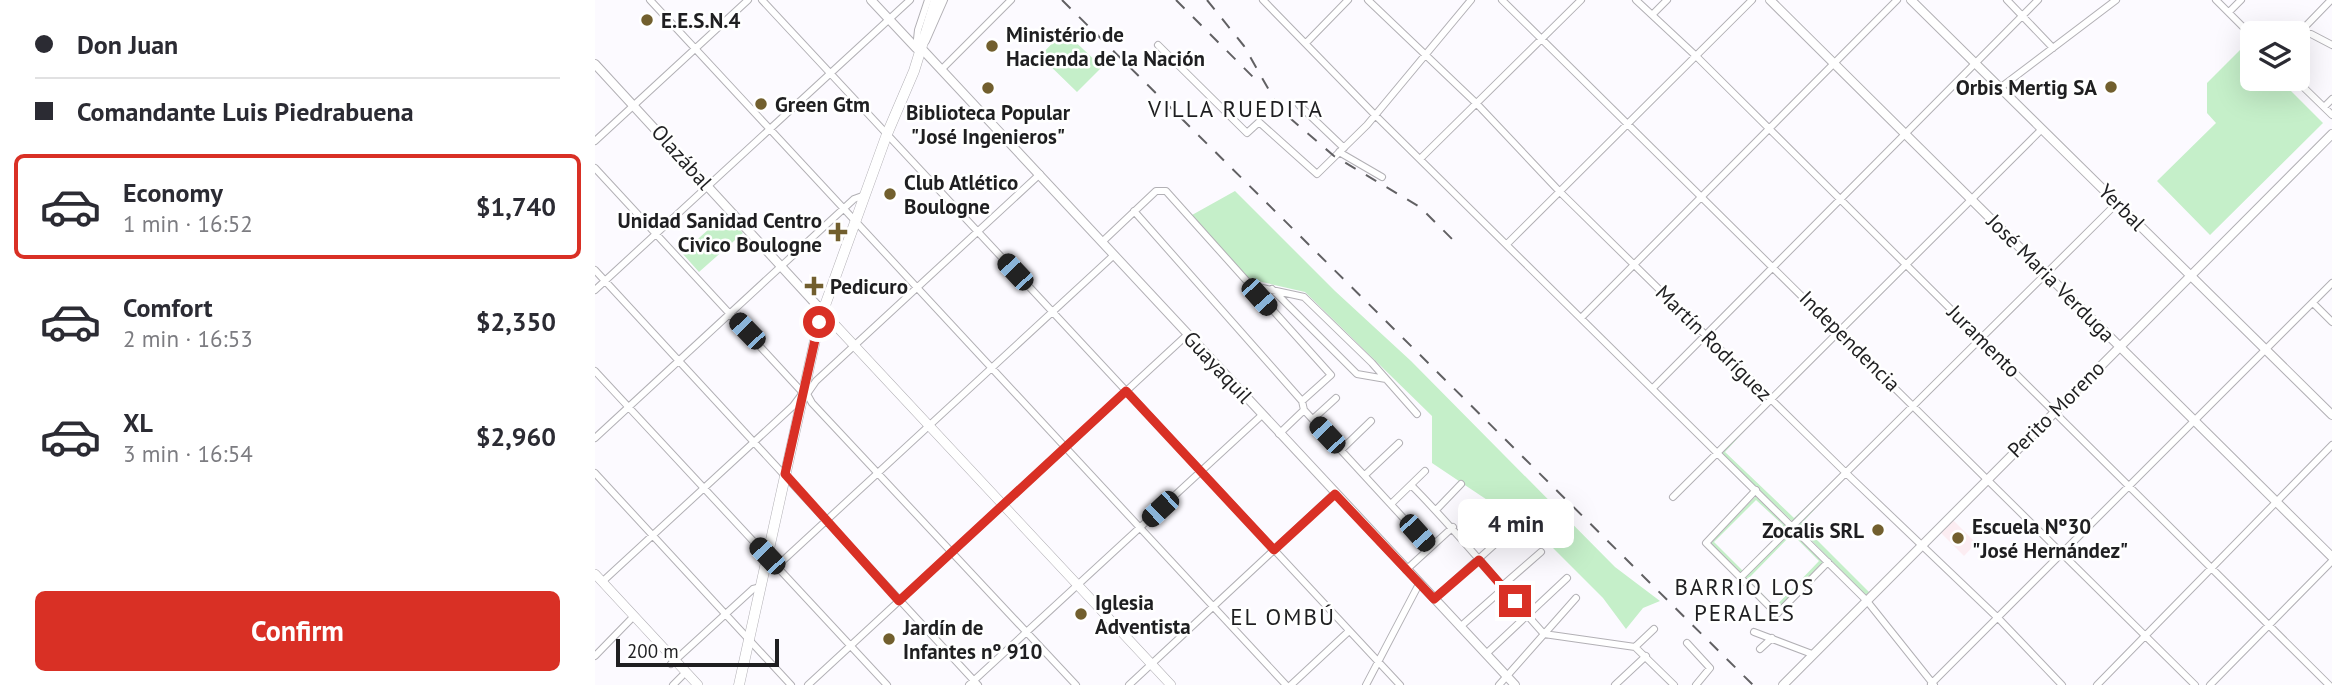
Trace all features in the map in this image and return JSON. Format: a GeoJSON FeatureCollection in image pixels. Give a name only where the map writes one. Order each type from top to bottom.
{"type":"FeatureCollection","features":[{"type":"Feature","properties":{"kind":"main road"},"geometry":{"type":"LineString","coordinates":[[739,685],[772,561],[787,477],[824,313],[936,0]]}},
{"type":"Feature","properties":{"kind":"main road"},"geometry":{"type":"LineString","coordinates":[[824,313],[1171,685]]}},
{"type":"Feature","properties":{"kind":"main road"},"geometry":{"type":"LineString","coordinates":[[745,685],[761,587],[772,561]]}},
{"type":"Feature","properties":{"kind":"main road"},"geometry":{"type":"LineString","coordinates":[[597,579],[673,662],[698,685]]}},
{"type":"Feature","properties":{"kind":"main road"},"geometry":{"type":"LineString","coordinates":[[673,662],[690,685]]}},
{"type":"Feature","properties":{"kind":"street"},"geometry":{"type":"LineString","coordinates":[[650,0],[1064,448],[1288,685],[1349,631]]}},
{"type":"Feature","properties":{"kind":"street"},"geometry":{"type":"LineString","coordinates":[[595,141],[748,0]]}},
{"type":"Feature","properties":{"kind":"street"},"geometry":{"type":"LineString","coordinates":[[762,0],[1400,685]]}},
{"type":"Feature","properties":{"kind":"street","name":"Guayaquil"},"geometry":{"type":"LineString","coordinates":[[871,0],[1040,174],[1515,685]]}},
{"type":"Feature","properties":{"kind":"street"},"geometry":{"type":"LineString","coordinates":[[595,290],[910,0]]}},
{"type":"Feature","properties":{"kind":"street"},"geometry":{"type":"LineString","coordinates":[[919,49],[918,30],[928,0]]}},
{"type":"Feature","properties":{"kind":"street"},"geometry":{"type":"LineString","coordinates":[[919,49],[932,34],[944,0]]}},
{"type":"Feature","properties":{"kind":"street"},"geometry":{"type":"LineString","coordinates":[[941,70],[1011,0]]}},
{"type":"Feature","properties":{"kind":"street"},"geometry":{"type":"LineString","coordinates":[[1263,0],[1374,114],[1654,387],[1867,601],[1932,684],[2332,283]]}},
{"type":"Feature","properties":{"kind":"street"},"geometry":{"type":"LineString","coordinates":[[1306,43],[1348,0]]}},
{"type":"Feature","properties":{"kind":"street","name":"Martín Rodríguez"},"geometry":{"type":"LineString","coordinates":[[1368,0],[1477,104],[1560,192],[1997,618],[2062,685]]}},
{"type":"Feature","properties":{"kind":"street"},"geometry":{"type":"LineString","coordinates":[[1158,44],[1247,133],[1259,121],[1317,174],[1374,114],[1471,0]]}},
{"type":"Feature","properties":{"kind":"street","name":"Independencia"},"geometry":{"type":"LineString","coordinates":[[1502,0],[1915,405],[2195,685]]}},
{"type":"Feature","properties":{"kind":"street"},"geometry":{"type":"LineString","coordinates":[[1421,158],[1580,0]]}},
{"type":"Feature","properties":{"kind":"street","name":"Juramento"},"geometry":{"type":"LineString","coordinates":[[1636,0],[1769,128],[2329,685]]}},
{"type":"Feature","properties":{"kind":"street"},"geometry":{"type":"LineString","coordinates":[[1652,15],[1667,0]]}},
{"type":"Feature","properties":{"kind":"street"},"geometry":{"type":"LineString","coordinates":[[1508,243],[1752,0]]}},
{"type":"Feature","properties":{"kind":"street","name":"José Maria Verduga"},"geometry":{"type":"LineString","coordinates":[[1770,0],[2277,500],[2332,559]]}},
{"type":"Feature","properties":{"kind":"street"},"geometry":{"type":"LineString","coordinates":[[1582,317],[1896,0]]}},
{"type":"Feature","properties":{"kind":"street","name":"Yerbal"},"geometry":{"type":"LineString","coordinates":[[1911,0],[2332,415]]}},
{"type":"Feature","properties":{"kind":"street"},"geometry":{"type":"LineString","coordinates":[[2007,0],[2053,48]]}},
{"type":"Feature","properties":{"kind":"street"},"geometry":{"type":"LineString","coordinates":[[1654,387],[2038,0]]}},
{"type":"Feature","properties":{"kind":"street"},"geometry":{"type":"LineString","coordinates":[[2216,0],[2240,23]]}},
{"type":"Feature","properties":{"kind":"street"},"geometry":{"type":"LineString","coordinates":[[2229,12],[2241,0]]}},
{"type":"Feature","properties":{"kind":"street"},"geometry":{"type":"LineString","coordinates":[[2310,21],[2330,0]]}},
{"type":"Feature","properties":{"kind":"street"},"geometry":{"type":"LineString","coordinates":[[2000,88],[2112,1]]}},
{"type":"Feature","properties":{"kind":"street"},"geometry":{"type":"LineString","coordinates":[[2310,34],[2332,45]]}},
{"type":"Feature","properties":{"kind":"street","name":"Olazábal"},"geometry":{"type":"LineString","coordinates":[[595,64],[824,313]]}},
{"type":"Feature","properties":{"kind":"street"},"geometry":{"type":"LineString","coordinates":[[2307,91],[2332,115]]}},
{"type":"Feature","properties":{"kind":"street"},"geometry":{"type":"LineString","coordinates":[[2324,107],[2332,99]]}},
{"type":"Feature","properties":{"kind":"street"},"geometry":{"type":"LineString","coordinates":[[1299,105],[1341,150],[1382,177]]}},
{"type":"Feature","properties":{"kind":"street"},"geometry":{"type":"LineString","coordinates":[[1673,497],[2042,129]]}},
{"type":"Feature","properties":{"kind":"street","name":"Perito Moreno"},"geometry":{"type":"LineString","coordinates":[[1785,684],[2053,411],[2332,134]]}},
{"type":"Feature","properties":{"kind":"street"},"geometry":{"type":"LineString","coordinates":[[595,168],[1076,685]]}},
{"type":"Feature","properties":{"kind":"street"},"geometry":{"type":"LineString","coordinates":[[597,579],[793,406],[816,381],[1040,174]]}},
{"type":"Feature","properties":{"kind":"street"},"geometry":{"type":"LineString","coordinates":[[1102,242],[1156,191],[1166,191],[1331,376],[1302,401]]}},
{"type":"Feature","properties":{"kind":"street"},"geometry":{"type":"LineString","coordinates":[[595,438],[844,209],[865,195]]}},
{"type":"Feature","properties":{"kind":"street"},"geometry":{"type":"LineString","coordinates":[[1741,577],[2118,202]]}},
{"type":"Feature","properties":{"kind":"street"},"geometry":{"type":"LineString","coordinates":[[1134,211],[1302,401],[1304,410],[1430,547]]}},
{"type":"Feature","properties":{"kind":"street"},"geometry":{"type":"LineString","coordinates":[[772,561],[826,521],[879,474],[1114,255]]}},
{"type":"Feature","properties":{"kind":"street"},"geometry":{"type":"LineString","coordinates":[[595,270],[754,440],[974,683],[1262,415]]}},
{"type":"Feature","properties":{"kind":"street"},"geometry":{"type":"LineString","coordinates":[[1249,285],[1304,297],[1417,414]]}},
{"type":"Feature","properties":{"kind":"street"},"geometry":{"type":"LineString","coordinates":[[1271,288],[1357,374],[1386,379]]}},
{"type":"Feature","properties":{"kind":"street"},"geometry":{"type":"LineString","coordinates":[[2312,303],[2332,322]]}},
{"type":"Feature","properties":{"kind":"street"},"geometry":{"type":"LineString","coordinates":[[1327,345],[1340,332]]}},
{"type":"Feature","properties":{"kind":"street"},"geometry":{"type":"LineString","coordinates":[[808,685],[1188,334]]}},
{"type":"Feature","properties":{"kind":"street"},"geometry":{"type":"LineString","coordinates":[[595,371],[887,685]]}},
{"type":"Feature","properties":{"kind":"street"},"geometry":{"type":"LineString","coordinates":[[1313,419],[1336,398]]}},
{"type":"Feature","properties":{"kind":"street"},"geometry":{"type":"LineString","coordinates":[[1279,434],[1304,410]]}},
{"type":"Feature","properties":{"kind":"street"},"geometry":{"type":"LineString","coordinates":[[1341,450],[1371,421]]}},
{"type":"Feature","properties":{"kind":"street"},"geometry":{"type":"LineString","coordinates":[[1365,475],[1399,443]]}},
{"type":"Feature","properties":{"kind":"street"},"geometry":{"type":"LineString","coordinates":[[2097,685],[2332,445]]}},
{"type":"Feature","properties":{"kind":"street"},"geometry":{"type":"LineString","coordinates":[[1391,504],[1425,471]]}},
{"type":"Feature","properties":{"kind":"street"},"geometry":{"type":"LineString","coordinates":[[595,473],[792,685]]}},
{"type":"Feature","properties":{"kind":"street"},"geometry":{"type":"LineString","coordinates":[[1436,510],[1461,484]]}},
{"type":"Feature","properties":{"kind":"street"},"geometry":{"type":"LineString","coordinates":[[1411,485],[1461,535],[1479,560],[1544,634],[1635,647],[1674,685]]}},
{"type":"Feature","properties":{"kind":"street"},"geometry":{"type":"LineString","coordinates":[[1756,490],[1706,542],[1777,614],[1828,562]]}},
{"type":"Feature","properties":{"kind":"street"},"geometry":{"type":"LineString","coordinates":[[1129,685],[1335,494]]}},
{"type":"Feature","properties":{"kind":"street"},"geometry":{"type":"LineString","coordinates":[[1461,535],[1494,506]]}},
{"type":"Feature","properties":{"kind":"street"},"geometry":{"type":"LineString","coordinates":[[1406,570],[1453,527]]}},
{"type":"Feature","properties":{"kind":"street"},"geometry":{"type":"LineString","coordinates":[[1434,599],[1514,527]]}},
{"type":"Feature","properties":{"kind":"street"},"geometry":{"type":"LineString","coordinates":[[1461,627],[1541,552]]}},
{"type":"Feature","properties":{"kind":"street"},"geometry":{"type":"LineString","coordinates":[[2210,685],[2332,559]]}},
{"type":"Feature","properties":{"kind":"street"},"geometry":{"type":"LineString","coordinates":[[1486,654],[1567,578]]}},
{"type":"Feature","properties":{"kind":"street"},"geometry":{"type":"LineString","coordinates":[[1366,685],[1419,584]]}},
{"type":"Feature","properties":{"kind":"street"},"geometry":{"type":"LineString","coordinates":[[673,662],[753,589],[761,587]]}},
{"type":"Feature","properties":{"kind":"street"},"geometry":{"type":"LineString","coordinates":[[1499,685],[1576,598]]}},
{"type":"Feature","properties":{"kind":"street"},"geometry":{"type":"LineString","coordinates":[[595,656],[632,618]]}},
{"type":"Feature","properties":{"kind":"street"},"geometry":{"type":"LineString","coordinates":[[1635,647],[1654,629]]}},
{"type":"Feature","properties":{"kind":"street"},"geometry":{"type":"LineString","coordinates":[[1754,632],[1812,654]]}},
{"type":"Feature","properties":{"kind":"street"},"geometry":{"type":"LineString","coordinates":[[1760,649],[1772,638]]}},
{"type":"Feature","properties":{"kind":"street"},"geometry":{"type":"LineString","coordinates":[[1687,643],[1710,668],[1696,685]]}},
{"type":"Feature","properties":{"kind":"street"},"geometry":{"type":"LineString","coordinates":[[1615,685],[1646,656]]}},
{"type":"Feature","properties":{"kind":"street"},"geometry":{"type":"LineString","coordinates":[[673,685],[682,677]]}},
{"type":"Feature","properties":{"kind":"shaded area","name":"Escuela Nº30 \"José Hernández\""},"geometry":{"type":"Polygon","coordinates":[[[1952,519],[1976,543],[1964,556],[1940,532],[1952,519]]]}},
{"type":"Feature","properties":{"kind":"green space"},"geometry":{"type":"Polygon","coordinates":[[[1064,31],[1102,67],[1077,92],[1040,56],[1064,31]]]}},
{"type":"Feature","properties":{"kind":"green space"},"geometry":{"type":"Polygon","coordinates":[[[2240,50],[2240,91],[2291,91],[2323,123],[2210,235],[2157,181],[2216,123],[2207,113],[2207,83],[2240,50]]]}},
{"type":"Feature","properties":{"kind":"green space"},"geometry":{"type":"Polygon","coordinates":[[[1235,191],[1335,291],[1411,361],[1615,567],[1660,601],[1643,608],[1626,629],[1603,598],[1541,536],[1432,463],[1432,416],[1305,292],[1249,279],[1192,215],[1235,191]]]}},
{"type":"Feature","properties":{"kind":"green space"},"geometry":{"type":"Polygon","coordinates":[[[726,214],[743,233],[699,272],[682,253],[726,214]]]}},
{"type":"Feature","properties":{"kind":"green space"},"geometry":{"type":"Polygon","coordinates":[[[1771,402],[1725,452],[1794,518],[1841,474],[1793,522],[1720,452],[1771,402]]]}},
{"type":"Feature","properties":{"kind":"green space"},"geometry":{"type":"Polygon","coordinates":[[[1845,477],[1801,524],[1869,592],[1866,595],[1796,525],[1845,477]]]}},
{"type":"Feature","properties":{"kind":"green space"},"geometry":{"type":"Polygon","coordinates":[[[1757,495],[1789,526],[1741,574],[1709,543],[1757,495]],[[1756,500],[1714,542],[1743,571],[1779,535],[1776,532],[1783,525],[1756,500]]]}},
{"type":"Feature","properties":{"kind":"green space"},"geometry":{"type":"Polygon","coordinates":[[[1793,530],[1824,561],[1776,610],[1744,578],[1793,530]],[[1792,534],[1748,579],[1775,607],[1819,561],[1792,534]]]}},
{"type":"Feature","properties":{"kind":"railway"},"geometry":{"type":"LineString","coordinates":[[1062,0],[1753,685]]}},
{"type":"Feature","properties":{"kind":"railway"},"geometry":{"type":"LineString","coordinates":[[1176,0],[1255,79]]}},
{"type":"Feature","properties":{"kind":"railway"},"geometry":{"type":"LineString","coordinates":[[1207,0],[1244,46],[1274,99],[1291,119],[1334,156],[1420,207],[1454,241]]}},
{"type":"Feature","properties":{"kind":"place","name":"E.E.S.N.4"},"geometry":{"type":"Point","coordinates":[647,20]}},
{"type":"Feature","properties":{"kind":"place","name":"Ministério de Hacienda de la Nación"},"geometry":{"type":"Point","coordinates":[992,46]}},
{"type":"Feature","properties":{"kind":"place","name":"Orbis Mertig SA"},"geometry":{"type":"Point","coordinates":[2111,87]}},
{"type":"Feature","properties":{"kind":"place","name":"Biblioteca Popular \"José Ingenieros\""},"geometry":{"type":"Point","coordinates":[988,88]}},
{"type":"Feature","properties":{"kind":"place","name":"Green Gtm"},"geometry":{"type":"Point","coordinates":[761,104]}},
{"type":"Feature","properties":{"kind":"place","name":"Club Atlético Boulogne"},"geometry":{"type":"Point","coordinates":[890,194]}},
{"type":"Feature","properties":{"kind":"place","name":"Unidad Sanidad Centro Civico Boulogne"},"geometry":{"type":"Point","coordinates":[838,232]}},
{"type":"Feature","properties":{"kind":"place","name":"Pedicuro"},"geometry":{"type":"Point","coordinates":[814,286]}},
{"type":"Feature","properties":{"kind":"place","name":"Zocalis SRL"},"geometry":{"type":"Point","coordinates":[1878,530]}},
{"type":"Feature","properties":{"kind":"place","name":"Escuela Nº30 \"José Hernández\""},"geometry":{"type":"Point","coordinates":[1958,538]}},
{"type":"Feature","properties":{"kind":"place","name":"Iglesia Adventista"},"geometry":{"type":"Point","coordinates":[1081,614]}},
{"type":"Feature","properties":{"kind":"place","name":"Jardín de Infantes nº 910"},"geometry":{"type":"Point","coordinates":[889,639]}},
{"type":"Feature","properties":{"kind":"district","name":"VILLA RUEDITA"},"geometry":{"type":"Point","coordinates":[1236,108]}},
{"type":"Feature","properties":{"kind":"district","name":"BARRIO LOS PERALES"},"geometry":{"type":"Point","coordinates":[1745,599]}},
{"type":"Feature","properties":{"kind":"district","name":"EL OMBÚ"},"geometry":{"type":"Point","coordinates":[1283,616]}},
{"type":"Feature","properties":{"kind":"route"},"geometry":{"type":"LineString","coordinates":[[819,322],[785,474],[899,601],[1126,391],[1274,550],[1335,494],[1434,599],[1479,560],[1515,601]]}}]}
